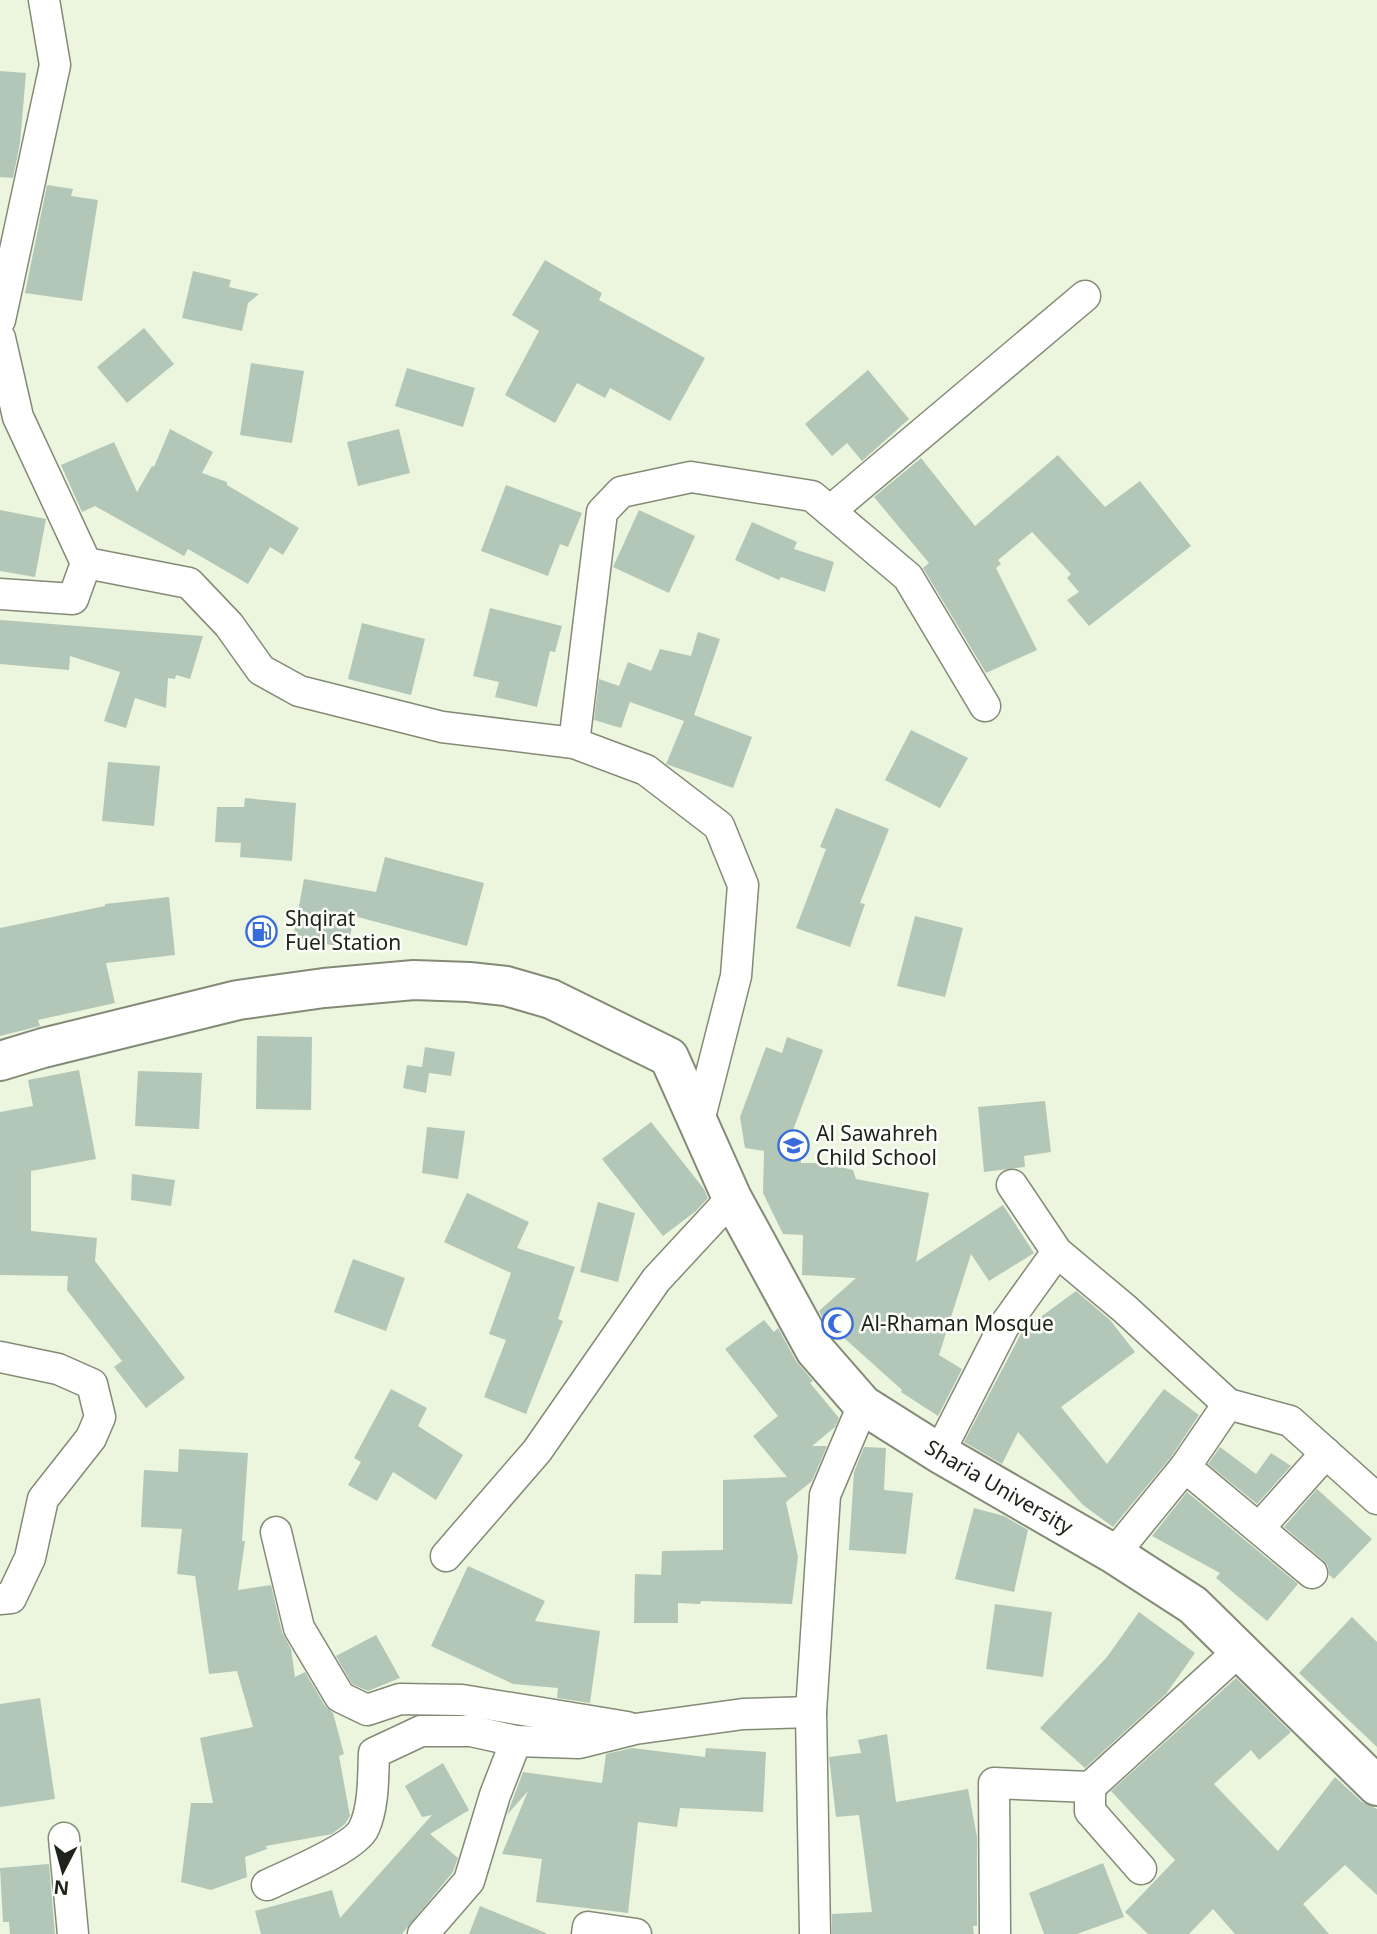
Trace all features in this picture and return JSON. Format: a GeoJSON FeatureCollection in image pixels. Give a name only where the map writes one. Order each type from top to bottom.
{"type":"FeatureCollection","features":[{"type":"Feature","properties":{"kind":"main road","name":"Sharia University"},"geometry":{"type":"LineString","coordinates":[[0,1060],[238,1000],[324,988],[414,981],[506,986],[551,999],[669,1057],[732,1198],[815,1350],[863,1405],[939,1453],[1114,1554],[1193,1605],[1377,1786]]}},
{"type":"Feature","properties":{"kind":"street"},"geometry":{"type":"LineString","coordinates":[[0,320],[55,65],[44,0]]}},
{"type":"Feature","properties":{"kind":"street"},"geometry":{"type":"LineString","coordinates":[[830,511],[1085,296]]}},
{"type":"Feature","properties":{"kind":"street"},"geometry":{"type":"LineString","coordinates":[[0,338],[18,417],[86,563],[73,599],[0,594]]}},
{"type":"Feature","properties":{"kind":"street"},"geometry":{"type":"LineString","coordinates":[[574,743],[602,512],[621,492],[691,477],[812,496],[908,577],[985,706]]}},
{"type":"Feature","properties":{"kind":"street"},"geometry":{"type":"LineString","coordinates":[[86,563],[189,583],[229,625],[261,670],[299,691],[442,727],[574,743],[646,769],[719,826],[743,885],[736,976],[698,1125]]}},
{"type":"Feature","properties":{"kind":"street"},"geometry":{"type":"LineString","coordinates":[[1012,1185],[1057,1252],[1125,1309],[1228,1405],[1290,1421],[1377,1499]]}},
{"type":"Feature","properties":{"kind":"street"},"geometry":{"type":"LineString","coordinates":[[446,1556],[537,1451],[656,1280],[732,1198]]}},
{"type":"Feature","properties":{"kind":"street"},"geometry":{"type":"LineString","coordinates":[[939,1453],[1004,1326],[1057,1252]]}},
{"type":"Feature","properties":{"kind":"street"},"geometry":{"type":"LineString","coordinates":[[0,1357],[58,1368],[92,1384],[100,1417],[91,1438],[43,1499],[30,1558],[10,1598],[0,1599]]}},
{"type":"Feature","properties":{"kind":"street"},"geometry":{"type":"LineString","coordinates":[[815,1934],[811,1712],[825,1495],[863,1405]]}},
{"type":"Feature","properties":{"kind":"street"},"geometry":{"type":"LineString","coordinates":[[1114,1554],[1185,1467],[1228,1405]]}},
{"type":"Feature","properties":{"kind":"street"},"geometry":{"type":"LineString","coordinates":[[1259,1528],[1326,1453]]}},
{"type":"Feature","properties":{"kind":"street"},"geometry":{"type":"LineString","coordinates":[[1185,1467],[1312,1573]]}},
{"type":"Feature","properties":{"kind":"street"},"geometry":{"type":"LineString","coordinates":[[276,1532],[299,1628],[340,1697],[367,1710],[400,1699],[462,1700],[635,1729]]}},
{"type":"Feature","properties":{"kind":"street"},"geometry":{"type":"LineString","coordinates":[[995,1934],[994,1783],[1090,1787],[1240,1650]]}},
{"type":"Feature","properties":{"kind":"street"},"geometry":{"type":"LineString","coordinates":[[267,1885],[338,1851],[363,1830],[370,1805],[374,1753],[421,1731],[471,1731],[516,1741],[579,1743],[635,1729],[743,1714],[811,1712]]}},
{"type":"Feature","properties":{"kind":"street"},"geometry":{"type":"LineString","coordinates":[[423,1934],[469,1881],[495,1795],[516,1741]]}},
{"type":"Feature","properties":{"kind":"street"},"geometry":{"type":"LineString","coordinates":[[1090,1787],[1090,1811],[1141,1869]]}},
{"type":"Feature","properties":{"kind":"street"},"geometry":{"type":"LineString","coordinates":[[64,1838],[73,1934]]}},
{"type":"Feature","properties":{"kind":"street"},"geometry":{"type":"LineString","coordinates":[[587,1934],[588,1927],[636,1934]]}},
{"type":"Feature","properties":{"kind":"building"},"geometry":{"type":"Polygon","coordinates":[[[0,71],[26,73],[20,143],[13,178],[0,177],[0,71]]]}},
{"type":"Feature","properties":{"kind":"building"},"geometry":{"type":"Polygon","coordinates":[[[47,185],[73,189],[71,196],[98,200],[82,301],[25,293],[47,185]]]}},
{"type":"Feature","properties":{"kind":"building"},"geometry":{"type":"Polygon","coordinates":[[[545,260],[602,293],[599,300],[705,358],[670,421],[610,388],[605,398],[577,383],[555,423],[505,395],[539,331],[512,315],[545,260]]]}},
{"type":"Feature","properties":{"kind":"building"},"geometry":{"type":"Polygon","coordinates":[[[193,271],[231,280],[229,287],[259,294],[248,303],[242,331],[182,318],[193,271]]]}},
{"type":"Feature","properties":{"kind":"building"},"geometry":{"type":"Polygon","coordinates":[[[144,328],[174,364],[127,403],[97,367],[144,328]]]}},
{"type":"Feature","properties":{"kind":"building"},"geometry":{"type":"Polygon","coordinates":[[[251,363],[304,371],[292,443],[240,435],[251,363]]]}},
{"type":"Feature","properties":{"kind":"building"},"geometry":{"type":"Polygon","coordinates":[[[407,368],[475,388],[463,427],[395,406],[407,368]]]}},
{"type":"Feature","properties":{"kind":"building"},"geometry":{"type":"Polygon","coordinates":[[[868,370],[909,419],[862,461],[847,443],[832,456],[805,424],[868,370]]]}},
{"type":"Feature","properties":{"kind":"building"},"geometry":{"type":"Polygon","coordinates":[[[170,429],[213,452],[202,473],[227,482],[227,485],[299,528],[283,555],[270,547],[248,584],[188,549],[184,556],[95,506],[82,512],[61,465],[114,442],[137,492],[152,466],[154,467],[170,429]]]}},
{"type":"Feature","properties":{"kind":"building"},"geometry":{"type":"Polygon","coordinates":[[[399,429],[410,473],[358,486],[347,442],[399,429]]]}},
{"type":"Feature","properties":{"kind":"building"},"geometry":{"type":"Polygon","coordinates":[[[1058,455],[1105,507],[1140,481],[1191,546],[1089,626],[1067,600],[1079,592],[1067,578],[1071,574],[1032,532],[998,560],[1001,564],[996,568],[1037,650],[986,673],[923,568],[929,563],[874,497],[921,458],[975,526],[1058,455]]]}},
{"type":"Feature","properties":{"kind":"building"},"geometry":{"type":"Polygon","coordinates":[[[506,485],[582,513],[568,547],[560,544],[548,576],[481,551],[506,485]]]}},
{"type":"Feature","properties":{"kind":"building"},"geometry":{"type":"Polygon","coordinates":[[[0,510],[46,519],[35,577],[0,571],[0,510]]]}},
{"type":"Feature","properties":{"kind":"building"},"geometry":{"type":"Polygon","coordinates":[[[639,510],[695,536],[669,593],[613,567],[639,510]]]}},
{"type":"Feature","properties":{"kind":"building"},"geometry":{"type":"Polygon","coordinates":[[[752,522],[797,542],[794,549],[834,562],[825,592],[781,577],[779,580],[735,560],[752,522]]]}},
{"type":"Feature","properties":{"kind":"building"},"geometry":{"type":"Polygon","coordinates":[[[490,608],[562,626],[555,652],[550,651],[537,707],[495,697],[499,682],[473,676],[490,608]]]}},
{"type":"Feature","properties":{"kind":"building"},"geometry":{"type":"Polygon","coordinates":[[[0,620],[203,636],[190,679],[176,675],[175,679],[168,678],[166,708],[135,698],[126,728],[104,721],[120,672],[70,656],[69,670],[0,664],[0,620]]]}},
{"type":"Feature","properties":{"kind":"building"},"geometry":{"type":"Polygon","coordinates":[[[362,623],[425,639],[411,695],[348,679],[362,623]]]}},
{"type":"Feature","properties":{"kind":"building"},"geometry":{"type":"Polygon","coordinates":[[[698,632],[720,639],[694,715],[752,737],[733,788],[666,764],[684,721],[630,702],[621,728],[594,720],[599,679],[619,686],[628,662],[651,671],[660,649],[691,656],[698,632]]]}},
{"type":"Feature","properties":{"kind":"building"},"geometry":{"type":"Polygon","coordinates":[[[911,730],[968,758],[940,808],[885,780],[911,730]]]}},
{"type":"Feature","properties":{"kind":"building"},"geometry":{"type":"Polygon","coordinates":[[[108,762],[160,766],[154,826],[102,821],[108,762]]]}},
{"type":"Feature","properties":{"kind":"building"},"geometry":{"type":"Polygon","coordinates":[[[245,798],[296,803],[292,861],[240,857],[241,843],[215,842],[217,807],[244,807],[245,798]]]}},
{"type":"Feature","properties":{"kind":"building"},"geometry":{"type":"Polygon","coordinates":[[[836,808],[889,829],[860,903],[865,904],[850,947],[796,928],[826,849],[820,847],[836,808]]]}},
{"type":"Feature","properties":{"kind":"building"},"geometry":{"type":"Polygon","coordinates":[[[385,857],[484,883],[467,946],[354,916],[348,948],[293,938],[304,879],[376,892],[385,857]]]}},
{"type":"Feature","properties":{"kind":"building"},"geometry":{"type":"Polygon","coordinates":[[[169,897],[175,955],[106,963],[115,1003],[38,1020],[40,1026],[0,1036],[0,928],[105,904],[169,897]]]}},
{"type":"Feature","properties":{"kind":"building"},"geometry":{"type":"Polygon","coordinates":[[[915,916],[963,928],[945,997],[897,986],[915,916]]]}},
{"type":"Feature","properties":{"kind":"building"},"geometry":{"type":"Polygon","coordinates":[[[257,1036],[312,1037],[311,1110],[256,1109],[257,1036]]]}},
{"type":"Feature","properties":{"kind":"building"},"geometry":{"type":"Polygon","coordinates":[[[787,1037],[823,1050],[792,1133],[801,1136],[801,1163],[823,1163],[853,1170],[856,1179],[929,1193],[916,1262],[1003,1205],[1034,1253],[989,1281],[971,1254],[939,1355],[962,1369],[938,1416],[901,1392],[902,1390],[823,1319],[819,1311],[856,1278],[802,1275],[803,1235],[783,1234],[763,1193],[764,1151],[745,1148],[740,1117],[766,1047],[782,1053],[787,1037]]]}},
{"type":"Feature","properties":{"kind":"building"},"geometry":{"type":"Polygon","coordinates":[[[425,1047],[455,1052],[451,1076],[429,1073],[426,1093],[403,1088],[407,1065],[422,1067],[425,1047]]]}},
{"type":"Feature","properties":{"kind":"building"},"geometry":{"type":"Polygon","coordinates":[[[79,1070],[96,1159],[31,1171],[31,1231],[97,1238],[95,1261],[185,1378],[146,1408],[114,1367],[122,1361],[67,1290],[68,1276],[0,1275],[0,1112],[33,1106],[28,1080],[79,1070]]]}},
{"type":"Feature","properties":{"kind":"building"},"geometry":{"type":"Polygon","coordinates":[[[138,1071],[202,1073],[199,1129],[135,1126],[138,1071]]]}},
{"type":"Feature","properties":{"kind":"building"},"geometry":{"type":"Polygon","coordinates":[[[1045,1101],[1051,1152],[1024,1156],[1025,1167],[984,1172],[978,1107],[1045,1101]]]}},
{"type":"Feature","properties":{"kind":"building"},"geometry":{"type":"Polygon","coordinates":[[[651,1122],[704,1189],[708,1198],[696,1211],[663,1236],[602,1159],[651,1122]]]}},
{"type":"Feature","properties":{"kind":"building"},"geometry":{"type":"Polygon","coordinates":[[[427,1127],[465,1131],[458,1179],[422,1173],[427,1127]]]}},
{"type":"Feature","properties":{"kind":"building"},"geometry":{"type":"Polygon","coordinates":[[[132,1174],[175,1180],[171,1206],[131,1200],[132,1174]]]}},
{"type":"Feature","properties":{"kind":"building"},"geometry":{"type":"Polygon","coordinates":[[[467,1193],[529,1222],[517,1248],[575,1267],[558,1319],[563,1321],[526,1414],[484,1397],[506,1340],[489,1334],[511,1273],[444,1242],[467,1193]]]}},
{"type":"Feature","properties":{"kind":"building"},"geometry":{"type":"Polygon","coordinates":[[[598,1202],[635,1213],[618,1282],[580,1272],[598,1202]]]}},
{"type":"Feature","properties":{"kind":"building"},"geometry":{"type":"Polygon","coordinates":[[[353,1259],[405,1278],[386,1331],[334,1312],[353,1259]]]}},
{"type":"Feature","properties":{"kind":"building"},"geometry":{"type":"Polygon","coordinates":[[[1076,1291],[1110,1320],[1135,1352],[1061,1407],[1107,1464],[1164,1389],[1199,1415],[1171,1457],[1113,1527],[1083,1505],[1018,1432],[1002,1464],[964,1442],[1023,1330],[1076,1291]]]}},
{"type":"Feature","properties":{"kind":"building"},"geometry":{"type":"Polygon","coordinates":[[[764,1320],[774,1332],[778,1328],[796,1361],[813,1381],[810,1383],[839,1418],[835,1427],[812,1446],[827,1446],[812,1481],[786,1502],[798,1557],[792,1604],[701,1601],[700,1604],[678,1603],[678,1623],[634,1623],[635,1574],[661,1575],[662,1551],[723,1550],[723,1480],[787,1477],[753,1436],[778,1416],[725,1349],[764,1320]]]}},
{"type":"Feature","properties":{"kind":"building"},"geometry":{"type":"Polygon","coordinates":[[[391,1389],[427,1408],[418,1426],[463,1455],[436,1500],[393,1472],[377,1501],[348,1485],[361,1462],[354,1458],[391,1389]]]}},
{"type":"Feature","properties":{"kind":"building"},"geometry":{"type":"Polygon","coordinates":[[[864,1447],[886,1448],[884,1490],[913,1493],[906,1554],[849,1550],[854,1472],[864,1447]]]}},
{"type":"Feature","properties":{"kind":"building"},"geometry":{"type":"Polygon","coordinates":[[[1220,1447],[1256,1474],[1271,1453],[1291,1466],[1257,1504],[1208,1464],[1220,1447]]]}},
{"type":"Feature","properties":{"kind":"building"},"geometry":{"type":"Polygon","coordinates":[[[179,1449],[248,1453],[242,1541],[245,1541],[238,1590],[271,1585],[282,1632],[291,1649],[295,1677],[305,1672],[325,1706],[333,1713],[344,1754],[339,1756],[350,1816],[345,1824],[332,1834],[266,1846],[267,1849],[245,1857],[247,1877],[211,1890],[181,1882],[191,1803],[213,1803],[200,1738],[253,1727],[237,1671],[209,1674],[195,1576],[177,1574],[182,1529],[141,1527],[144,1470],[178,1472],[179,1449]]]}},
{"type":"Feature","properties":{"kind":"building"},"geometry":{"type":"Polygon","coordinates":[[[1317,1489],[1372,1539],[1334,1579],[1329,1575],[1328,1566],[1323,1560],[1284,1527],[1317,1489]]]}},
{"type":"Feature","properties":{"kind":"building"},"geometry":{"type":"Polygon","coordinates":[[[1187,1492],[1298,1584],[1267,1621],[1216,1578],[1220,1573],[1152,1536],[1187,1492]]]}},
{"type":"Feature","properties":{"kind":"building"},"geometry":{"type":"Polygon","coordinates":[[[974,1508],[1004,1516],[1028,1530],[1014,1592],[955,1579],[974,1508]]]}},
{"type":"Feature","properties":{"kind":"building"},"geometry":{"type":"Polygon","coordinates":[[[468,1566],[545,1601],[535,1621],[600,1631],[590,1703],[557,1698],[558,1688],[513,1684],[431,1646],[468,1566]]]}},
{"type":"Feature","properties":{"kind":"building"},"geometry":{"type":"Polygon","coordinates":[[[995,1604],[1052,1612],[1043,1677],[986,1669],[995,1604]]]}},
{"type":"Feature","properties":{"kind":"building"},"geometry":{"type":"Polygon","coordinates":[[[1139,1612],[1195,1653],[1166,1694],[1085,1768],[1040,1728],[1107,1657],[1139,1612]]]}},
{"type":"Feature","properties":{"kind":"building"},"geometry":{"type":"Polygon","coordinates":[[[1352,1617],[1377,1642],[1377,1747],[1299,1673],[1352,1617]]]}},
{"type":"Feature","properties":{"kind":"building"},"geometry":{"type":"Polygon","coordinates":[[[376,1635],[400,1678],[368,1691],[352,1684],[336,1656],[376,1635]]]}},
{"type":"Feature","properties":{"kind":"building"},"geometry":{"type":"Polygon","coordinates":[[[1236,1678],[1291,1732],[1259,1760],[1251,1750],[1214,1784],[1278,1851],[1335,1777],[1362,1802],[1377,1809],[1377,1895],[1345,1865],[1303,1904],[1329,1934],[1235,1934],[1213,1909],[1189,1934],[1148,1934],[1125,1912],[1175,1860],[1111,1791],[1236,1678]]]}},
{"type":"Feature","properties":{"kind":"building"},"geometry":{"type":"Polygon","coordinates":[[[40,1698],[55,1799],[0,1807],[0,1704],[40,1698]]]}},
{"type":"Feature","properties":{"kind":"building"},"geometry":{"type":"Polygon","coordinates":[[[887,1734],[896,1802],[968,1789],[977,1837],[977,1926],[973,1926],[974,1934],[832,1934],[832,1914],[872,1912],[859,1815],[836,1817],[829,1757],[861,1753],[858,1740],[887,1734]]]}},
{"type":"Feature","properties":{"kind":"building"},"geometry":{"type":"Polygon","coordinates":[[[632,1748],[705,1757],[706,1748],[766,1752],[763,1812],[680,1808],[677,1827],[638,1822],[628,1913],[536,1902],[542,1859],[502,1854],[528,1791],[507,1815],[523,1772],[602,1783],[606,1754],[632,1748]]]}},
{"type":"Feature","properties":{"kind":"building"},"geometry":{"type":"Polygon","coordinates":[[[443,1763],[469,1810],[430,1834],[458,1858],[453,1872],[402,1934],[261,1934],[255,1911],[332,1890],[340,1918],[432,1815],[422,1817],[405,1786],[443,1763]]]}},
{"type":"Feature","properties":{"kind":"building"},"geometry":{"type":"Polygon","coordinates":[[[1103,1863],[1124,1917],[1077,1934],[1044,1934],[1029,1893],[1103,1863]]]}},
{"type":"Feature","properties":{"kind":"building"},"geometry":{"type":"Polygon","coordinates":[[[49,1864],[55,1934],[10,1934],[9,1922],[3,1922],[0,1868],[49,1864]]]}},
{"type":"Feature","properties":{"kind":"building"},"geometry":{"type":"Polygon","coordinates":[[[480,1906],[546,1933],[546,1934],[469,1934],[480,1906]]]}},
{"type":"Feature","properties":{"kind":"place","name":"Shqirat Fuel Station"},"geometry":{"type":"Point","coordinates":[262,931]}},
{"type":"Feature","properties":{"kind":"place","name":"Al Sawahreh Child School"},"geometry":{"type":"Point","coordinates":[793,1146]}},
{"type":"Feature","properties":{"kind":"place","name":"Al-Rhaman Mosque"},"geometry":{"type":"Point","coordinates":[838,1324]}}]}
